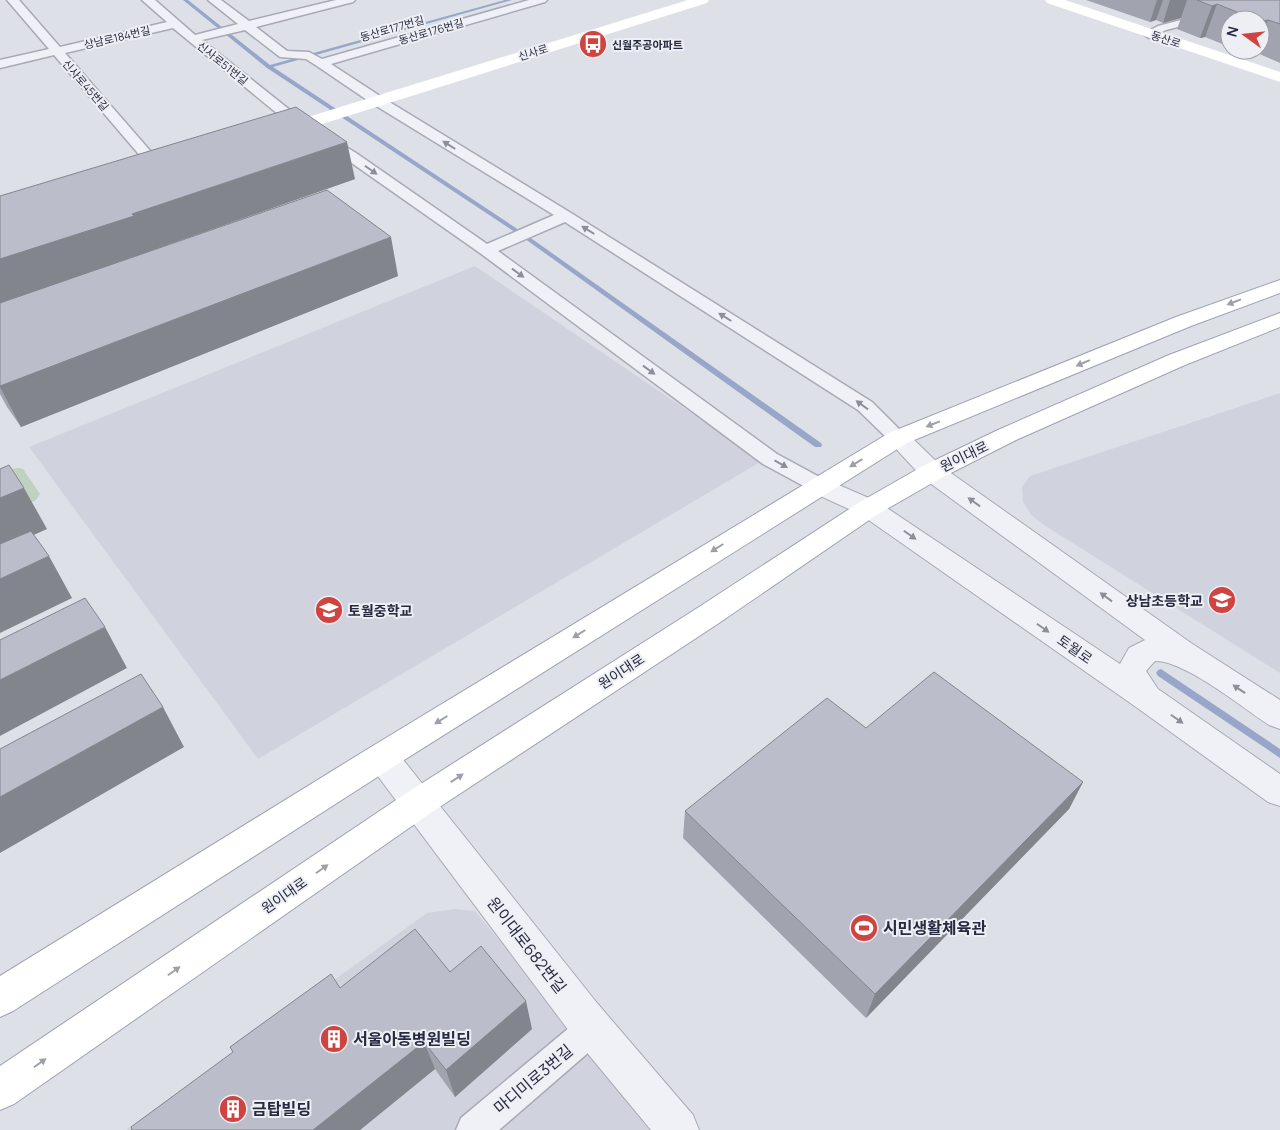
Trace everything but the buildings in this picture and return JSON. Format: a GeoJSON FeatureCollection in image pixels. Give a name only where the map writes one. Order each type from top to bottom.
{"type":"FeatureCollection","features":[{"type":"Feature","properties":{"kind":"main road","name":"신사로"},"geometry":{"type":"LineString","coordinates":[[300,125],[702,0]]}},
{"type":"Feature","properties":{"kind":"main road","name":"동산로"},"geometry":{"type":"LineString","coordinates":[[1052,0],[1280,77]]}},
{"type":"Feature","properties":{"kind":"main road"},"geometry":{"type":"LineString","coordinates":[[262,137],[300,125]]}},
{"type":"Feature","properties":{"kind":"main road"},"geometry":{"type":"LineString","coordinates":[[140,175],[178,163]]}},
{"type":"Feature","properties":{"kind":"main road"},"geometry":{"type":"LineString","coordinates":[[0,998],[818,485],[898,438],[974,409],[1142,338],[1280,286]]}},
{"type":"Feature","properties":{"kind":"main road","name":"원이대로"},"geometry":{"type":"LineString","coordinates":[[0,1090],[417,804],[870,508],[932,472],[1033,424],[1177,360],[1280,319]]}},
{"type":"Feature","properties":{"kind":"street","name":"신사로45번길"},"geometry":{"type":"LineString","coordinates":[[13,0],[159,169]]}},
{"type":"Feature","properties":{"kind":"street","name":"신사로51번길"},"geometry":{"type":"LineString","coordinates":[[148,0],[175,24],[197,38],[300,125],[351,156],[486,250],[770,458],[818,485]]}},
{"type":"Feature","properties":{"kind":"street"},"geometry":{"type":"LineString","coordinates":[[214,0],[245,27],[284,54],[316,60],[371,103],[566,216],[865,406],[932,472],[1200,664],[1280,716]]}},
{"type":"Feature","properties":{"kind":"street"},"geometry":{"type":"LineString","coordinates":[[197,38],[349,0]]}},
{"type":"Feature","properties":{"kind":"street","name":"동산로176번길"},"geometry":{"type":"LineString","coordinates":[[316,60],[542,0]]}},
{"type":"Feature","properties":{"kind":"street"},"geometry":{"type":"LineString","coordinates":[[457,11],[471,19]]}},
{"type":"Feature","properties":{"kind":"street"},"geometry":{"type":"LineString","coordinates":[[1150,34],[1168,26],[1220,13]]}},
{"type":"Feature","properties":{"kind":"street","name":"상남로184번길"},"geometry":{"type":"LineString","coordinates":[[0,64],[175,24]]}},
{"type":"Feature","properties":{"kind":"street"},"geometry":{"type":"LineString","coordinates":[[295,55],[324,47]]}},
{"type":"Feature","properties":{"kind":"street"},"geometry":{"type":"LineString","coordinates":[[486,250],[566,216]]}},
{"type":"Feature","properties":{"kind":"street","name":"토월로"},"geometry":{"type":"LineString","coordinates":[[818,485],[870,508],[1147,698],[1280,792]]}},
{"type":"Feature","properties":{"kind":"street"},"geometry":{"type":"LineString","coordinates":[[1147,698],[1131,672],[1135,662],[1142,653],[1151,649],[1170,651],[1200,664]]}},
{"type":"Feature","properties":{"kind":"street","name":"원이대로682번길"},"geometry":{"type":"LineString","coordinates":[[382,757],[593,1028],[678,1130]]}},
{"type":"Feature","properties":{"kind":"street","name":"마디미로3번길"},"geometry":{"type":"LineString","coordinates":[[473,1130],[593,1028]]}},
{"type":"Feature","properties":{"kind":"shaded area","name":"토월중학교"},"geometry":{"type":"Polygon","coordinates":[[[475,266],[762,461],[258,759],[29,447],[475,266]]]}},
{"type":"Feature","properties":{"kind":"shaded area","name":"상남초등학교"},"geometry":{"type":"Polygon","coordinates":[[[1280,393],[1280,673],[1047,527],[1031,515],[1023,502],[1022,487],[1030,476],[1280,393]]]}},
{"type":"Feature","properties":{"kind":"shaded area"},"geometry":{"type":"Polygon","coordinates":[[[455,909],[475,911],[655,1130],[126,1130],[427,913],[455,909]]]}},
{"type":"Feature","properties":{"kind":"green space"},"geometry":{"type":"Polygon","coordinates":[[[8,469],[23,469],[40,494],[36,500],[28,504],[8,469]]]}},
{"type":"Feature","properties":{"kind":"waterway"},"geometry":{"type":"LineString","coordinates":[[185,0],[269,67]]}},
{"type":"Feature","properties":{"kind":"waterway"},"geometry":{"type":"LineString","coordinates":[[269,67],[510,0]]}},
{"type":"Feature","properties":{"kind":"waterway"},"geometry":{"type":"LineString","coordinates":[[269,67],[523,235],[818,445]]}},
{"type":"Feature","properties":{"kind":"waterway"},"geometry":{"type":"LineString","coordinates":[[1161,673],[1280,754]]}},
{"type":"Feature","properties":{"kind":"place","name":"신월주공아파트"},"geometry":{"type":"Point","coordinates":[593,44]}},
{"type":"Feature","properties":{"kind":"place","name":"상남초등학교"},"geometry":{"type":"Point","coordinates":[1222,600]}},
{"type":"Feature","properties":{"kind":"place","name":"토월중학교"},"geometry":{"type":"Point","coordinates":[329,610]}},
{"type":"Feature","properties":{"kind":"place","name":"시민생활체육관"},"geometry":{"type":"Point","coordinates":[864,928]}},
{"type":"Feature","properties":{"kind":"place","name":"서울아동병원빌딩"},"geometry":{"type":"Point","coordinates":[334,1039]}},
{"type":"Feature","properties":{"kind":"place","name":"금탑빌딩"},"geometry":{"type":"Point","coordinates":[233,1109]}}]}
